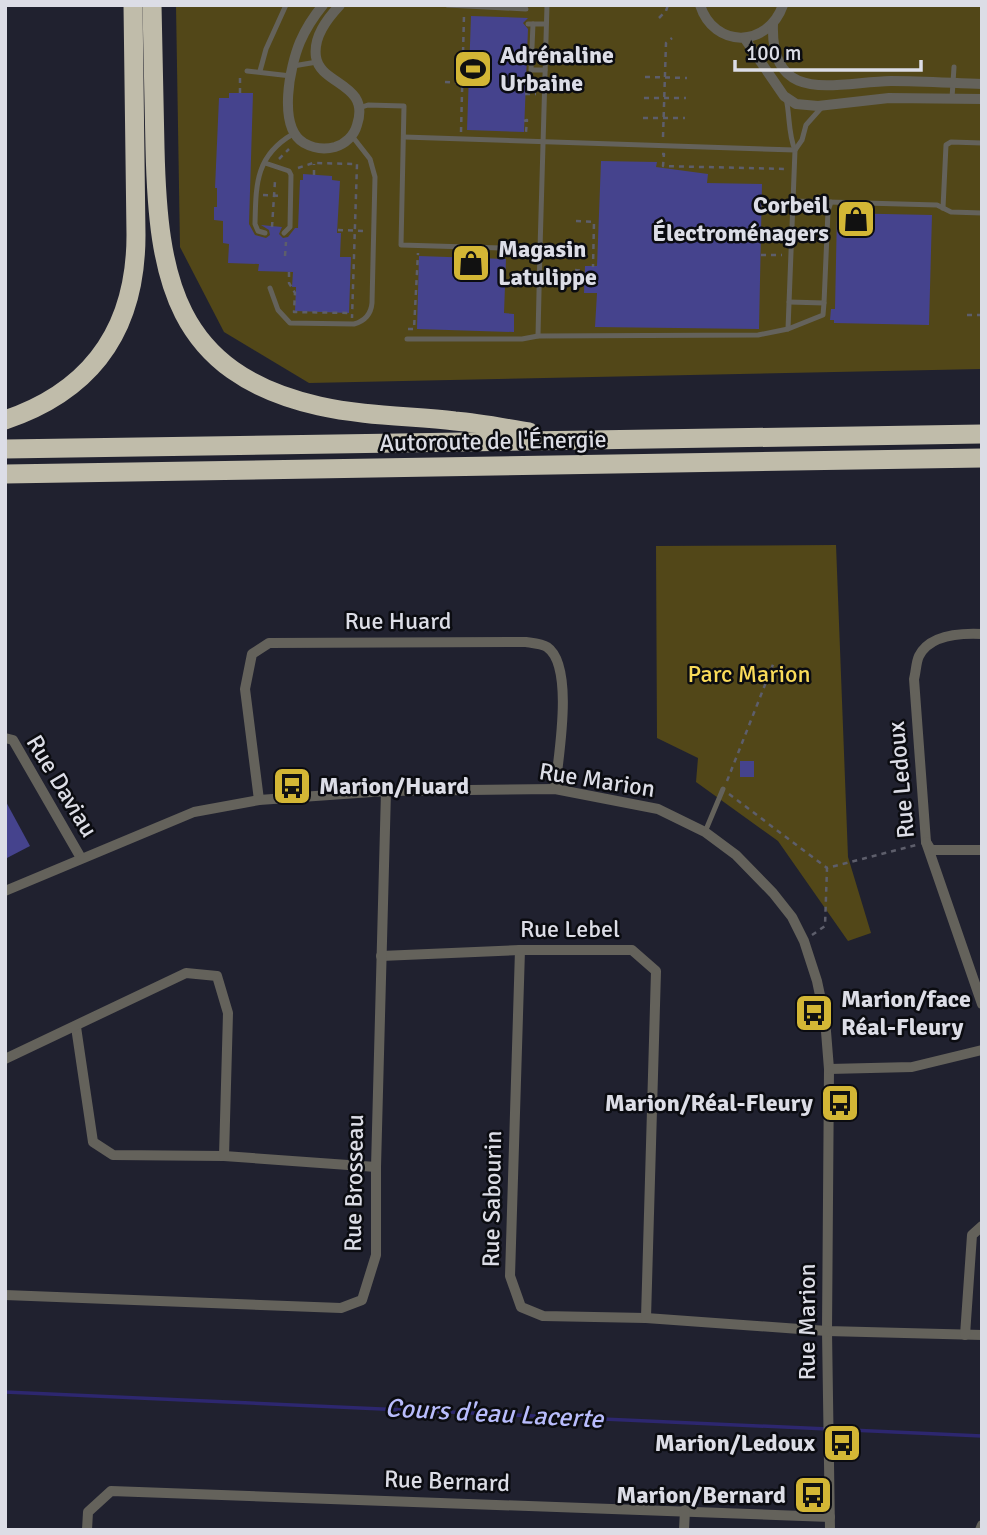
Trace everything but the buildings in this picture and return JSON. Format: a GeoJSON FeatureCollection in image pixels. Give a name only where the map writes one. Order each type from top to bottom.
{"type":"FeatureCollection","features":[{"type":"Feature","properties":{"kind":"highway"},"geometry":{"type":"LineString","coordinates":[[121,5],[133,27]]}},
{"type":"Feature","properties":{"kind":"highway"},"geometry":{"type":"LineString","coordinates":[[5,420],[47,403],[82,377],[105,351],[125,309],[133,282],[136,251],[133,5]]}},
{"type":"Feature","properties":{"kind":"highway"},"geometry":{"type":"LineString","coordinates":[[152,5],[155,157],[161,242],[177,302],[191,327],[208,347],[229,366],[261,386],[286,397],[316,405],[371,414],[456,421],[585,440]]}},
{"type":"Feature","properties":{"kind":"highway","name":"Autoroute de l'Énergie"},"geometry":{"type":"LineString","coordinates":[[5,449],[982,434]]}},
{"type":"Feature","properties":{"kind":"highway","name":"Autoroute de l'Énergie"},"geometry":{"type":"LineString","coordinates":[[5,474],[982,458]]}},
{"type":"Feature","properties":{"kind":"highway"},"geometry":{"type":"LineString","coordinates":[[5,484],[109,472]]}},
{"type":"Feature","properties":{"kind":"street"},"geometry":{"type":"LineString","coordinates":[[700,5],[706,20],[716,30],[745,38],[759,34],[773,24],[785,6]]}},
{"type":"Feature","properties":{"kind":"street"},"geometry":{"type":"LineString","coordinates":[[330,7],[318,37],[317,62],[352,92],[359,108],[358,124],[352,136],[338,146],[322,149],[307,145],[293,134],[289,118],[292,71],[304,34],[330,7]]}},
{"type":"Feature","properties":{"kind":"street"},"geometry":{"type":"LineString","coordinates":[[773,24],[774,48],[779,62],[790,77],[803,84],[825,86],[889,81],[982,84]]}},
{"type":"Feature","properties":{"kind":"street"},"geometry":{"type":"LineString","coordinates":[[745,38],[786,98],[799,105],[823,106],[889,98],[982,99]]}},
{"type":"Feature","properties":{"kind":"street","name":"Rue Ledoux"},"geometry":{"type":"LineString","coordinates":[[982,634],[936,639],[919,655],[914,678],[926,842],[982,1004]]}},
{"type":"Feature","properties":{"kind":"street","name":"Rue Huard"},"geometry":{"type":"LineString","coordinates":[[259,800],[245,689],[252,654],[270,643],[526,642],[547,647],[559,661],[563,696],[555,789]]}},
{"type":"Feature","properties":{"kind":"street","name":"Rue Daviau"},"geometry":{"type":"LineString","coordinates":[[5,738],[13,740],[81,858]]}},
{"type":"Feature","properties":{"kind":"street","name":"Rue Marion"},"geometry":{"type":"LineString","coordinates":[[5,891],[194,812],[259,800],[386,791],[555,789],[658,809],[705,832],[736,855],[792,917],[804,941],[817,981],[825,1019],[829,1069],[827,1331],[830,1530]]}},
{"type":"Feature","properties":{"kind":"street","name":"Rue Brosseau"},"geometry":{"type":"LineString","coordinates":[[5,1295],[341,1308],[362,1300],[376,1255],[386,791]]}},
{"type":"Feature","properties":{"kind":"street"},"geometry":{"type":"LineString","coordinates":[[926,842],[932,850],[982,850]]}},
{"type":"Feature","properties":{"kind":"street","name":"Rue Lebel"},"geometry":{"type":"LineString","coordinates":[[381,956],[520,950],[632,950],[656,971],[646,1318]]}},
{"type":"Feature","properties":{"kind":"street","name":"Rue Sabourin"},"geometry":{"type":"LineString","coordinates":[[520,950],[510,1276],[522,1307],[543,1316],[646,1318],[827,1331]]}},
{"type":"Feature","properties":{"kind":"street"},"geometry":{"type":"LineString","coordinates":[[5,1059],[186,973],[217,976],[228,1013],[224,1156]]}},
{"type":"Feature","properties":{"kind":"street"},"geometry":{"type":"LineString","coordinates":[[76,1027],[93,1142],[113,1155],[224,1156],[376,1167]]}},
{"type":"Feature","properties":{"kind":"street"},"geometry":{"type":"LineString","coordinates":[[829,1069],[912,1067],[982,1050]]}},
{"type":"Feature","properties":{"kind":"street"},"geometry":{"type":"LineString","coordinates":[[965,1335],[972,1235],[982,1226]]}},
{"type":"Feature","properties":{"kind":"street"},"geometry":{"type":"LineString","coordinates":[[827,1331],[982,1335]]}},
{"type":"Feature","properties":{"kind":"street","name":"Rue Bernard"},"geometry":{"type":"LineString","coordinates":[[87,1530],[88,1512],[111,1491],[830,1517]]}},
{"type":"Feature","properties":{"kind":"street"},"geometry":{"type":"LineString","coordinates":[[684,1530],[685,1510]]}},
{"type":"Feature","properties":{"kind":"lane"},"geometry":{"type":"LineString","coordinates":[[260,71],[266,50],[286,5]]}},
{"type":"Feature","properties":{"kind":"lane"},"geometry":{"type":"LineString","coordinates":[[447,5],[526,9]]}},
{"type":"Feature","properties":{"kind":"lane"},"geometry":{"type":"LineString","coordinates":[[538,336],[547,5]]}},
{"type":"Feature","properties":{"kind":"lane"},"geometry":{"type":"LineString","coordinates":[[502,8],[502,17]]}},
{"type":"Feature","properties":{"kind":"lane"},"geometry":{"type":"LineString","coordinates":[[545,70],[531,70],[531,24],[547,24]]}},
{"type":"Feature","properties":{"kind":"lane"},"geometry":{"type":"LineString","coordinates":[[247,71],[292,71],[317,62]]}},
{"type":"Feature","properties":{"kind":"lane"},"geometry":{"type":"LineString","coordinates":[[952,98],[954,67]]}},
{"type":"Feature","properties":{"kind":"lane"},"geometry":{"type":"LineString","coordinates":[[786,98],[791,121],[790,140],[794,150],[788,329]]}},
{"type":"Feature","properties":{"kind":"lane"},"geometry":{"type":"LineString","coordinates":[[359,108],[368,105],[404,106],[401,245],[540,249]]}},
{"type":"Feature","properties":{"kind":"lane"},"geometry":{"type":"LineString","coordinates":[[794,150],[802,140],[807,125],[823,106]]}},
{"type":"Feature","properties":{"kind":"lane"},"geometry":{"type":"LineString","coordinates":[[265,233],[258,231],[255,225],[257,179],[265,163],[293,134]]}},
{"type":"Feature","properties":{"kind":"lane"},"geometry":{"type":"LineString","coordinates":[[270,288],[278,310],[290,323],[354,324],[364,320],[369,314],[372,303],[375,177],[367,155],[352,136]]}},
{"type":"Feature","properties":{"kind":"lane"},"geometry":{"type":"LineString","coordinates":[[404,137],[794,150]]}},
{"type":"Feature","properties":{"kind":"lane"},"geometry":{"type":"LineString","coordinates":[[943,208],[946,145],[951,142],[982,144]]}},
{"type":"Feature","properties":{"kind":"lane"},"geometry":{"type":"LineString","coordinates":[[265,163],[291,174],[290,227],[285,236]]}},
{"type":"Feature","properties":{"kind":"lane"},"geometry":{"type":"LineString","coordinates":[[792,201],[937,205],[951,212],[982,213]]}},
{"type":"Feature","properties":{"kind":"lane"},"geometry":{"type":"LineString","coordinates":[[407,339],[522,340],[538,336],[758,335],[788,329],[823,315],[828,211],[831,202]]}},
{"type":"Feature","properties":{"kind":"lane"},"geometry":{"type":"LineString","coordinates":[[789,302],[824,303]]}},
{"type":"Feature","properties":{"kind":"lane"},"geometry":{"type":"LineString","coordinates":[[705,832],[723,789]]}},
{"type":"Feature","properties":{"kind":"path"},"geometry":{"type":"LineString","coordinates":[[659,18],[666,12],[668,5]]}},
{"type":"Feature","properties":{"kind":"path"},"geometry":{"type":"LineString","coordinates":[[452,14],[464,15],[461,132]]}},
{"type":"Feature","properties":{"kind":"path"},"geometry":{"type":"LineString","coordinates":[[464,26],[471,26]]}},
{"type":"Feature","properties":{"kind":"path"},"geometry":{"type":"LineString","coordinates":[[663,140],[666,43],[673,38]]}},
{"type":"Feature","properties":{"kind":"path"},"geometry":{"type":"LineString","coordinates":[[462,70],[469,70]]}},
{"type":"Feature","properties":{"kind":"path"},"geometry":{"type":"LineString","coordinates":[[645,77],[687,78]]}},
{"type":"Feature","properties":{"kind":"path"},"geometry":{"type":"LineString","coordinates":[[240,78],[240,93]]}},
{"type":"Feature","properties":{"kind":"path"},"geometry":{"type":"LineString","coordinates":[[445,82],[462,83]]}},
{"type":"Feature","properties":{"kind":"path"},"geometry":{"type":"LineString","coordinates":[[525,94],[536,94]]}},
{"type":"Feature","properties":{"kind":"path"},"geometry":{"type":"LineString","coordinates":[[644,98],[686,98]]}},
{"type":"Feature","properties":{"kind":"path"},"geometry":{"type":"LineString","coordinates":[[643,118],[685,118]]}},
{"type":"Feature","properties":{"kind":"path"},"geometry":{"type":"LineString","coordinates":[[524,121],[527,120],[526,134]]}},
{"type":"Feature","properties":{"kind":"path"},"geometry":{"type":"LineString","coordinates":[[279,159],[291,146]]}},
{"type":"Feature","properties":{"kind":"path"},"geometry":{"type":"LineString","coordinates":[[652,154],[664,154],[663,167],[785,169]]}},
{"type":"Feature","properties":{"kind":"path"},"geometry":{"type":"LineString","coordinates":[[289,272],[289,283],[295,293],[294,312],[352,315],[357,164],[314,163],[298,168]]}},
{"type":"Feature","properties":{"kind":"path"},"geometry":{"type":"LineString","coordinates":[[314,163],[314,175]]}},
{"type":"Feature","properties":{"kind":"path"},"geometry":{"type":"LineString","coordinates":[[272,227],[275,181]]}},
{"type":"Feature","properties":{"kind":"path"},"geometry":{"type":"LineString","coordinates":[[576,221],[594,222],[593,267]]}},
{"type":"Feature","properties":{"kind":"path"},"geometry":{"type":"LineString","coordinates":[[338,230],[355,230]]}},
{"type":"Feature","properties":{"kind":"path"},"geometry":{"type":"LineString","coordinates":[[285,236],[285,256]]}},
{"type":"Feature","properties":{"kind":"path"},"geometry":{"type":"LineString","coordinates":[[414,329],[418,253],[426,253]]}},
{"type":"Feature","properties":{"kind":"path"},"geometry":{"type":"LineString","coordinates":[[761,255],[772,255]]}},
{"type":"Feature","properties":{"kind":"path"},"geometry":{"type":"LineString","coordinates":[[575,270],[585,271]]}},
{"type":"Feature","properties":{"kind":"path"},"geometry":{"type":"LineString","coordinates":[[967,315],[982,315]]}},
{"type":"Feature","properties":{"kind":"path"},"geometry":{"type":"LineString","coordinates":[[774,662],[723,789],[827,868]]}},
{"type":"Feature","properties":{"kind":"path"},"geometry":{"type":"LineString","coordinates":[[827,868],[926,842]]}},
{"type":"Feature","properties":{"kind":"path"},"geometry":{"type":"LineString","coordinates":[[804,941],[825,926],[827,868]]}},
{"type":"Feature","properties":{"kind":"green space"},"geometry":{"type":"Polygon","coordinates":[[[176,5],[982,5],[982,369],[309,383],[224,332],[180,247],[176,5]]]}},
{"type":"Feature","properties":{"kind":"green space","name":"Parc Marion"},"geometry":{"type":"Polygon","coordinates":[[[836,545],[848,857],[871,933],[848,941],[778,841],[696,782],[698,758],[657,738],[656,546],[836,545]]]}},
{"type":"Feature","properties":{"kind":"waterway","name":"Cours d'eau Lacerte"},"geometry":{"type":"LineString","coordinates":[[5,1392],[982,1436]]}},
{"type":"Feature","properties":{"kind":"place","name":"Adrénaline Urbaine"},"geometry":{"type":"Point","coordinates":[473,69]}},
{"type":"Feature","properties":{"kind":"place","name":"Corbeil Électroménagers"},"geometry":{"type":"Point","coordinates":[856,219]}},
{"type":"Feature","properties":{"kind":"place","name":"Magasin Latulippe"},"geometry":{"type":"Point","coordinates":[471,263]}},
{"type":"Feature","properties":{"kind":"place","name":"Marion/Huard"},"geometry":{"type":"Point","coordinates":[292,786]}},
{"type":"Feature","properties":{"kind":"place","name":"Marion/face Réal-Fleury"},"geometry":{"type":"Point","coordinates":[814,1013]}},
{"type":"Feature","properties":{"kind":"place","name":"Marion/Réal-Fleury"},"geometry":{"type":"Point","coordinates":[840,1103]}},
{"type":"Feature","properties":{"kind":"place","name":"Marion/Ledoux"},"geometry":{"type":"Point","coordinates":[842,1443]}},
{"type":"Feature","properties":{"kind":"place","name":"Marion/Bernard"},"geometry":{"type":"Point","coordinates":[813,1495]}}]}
